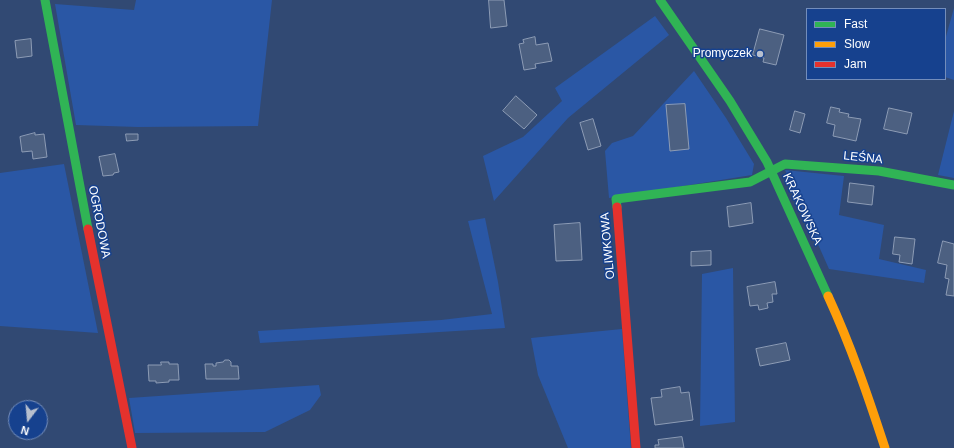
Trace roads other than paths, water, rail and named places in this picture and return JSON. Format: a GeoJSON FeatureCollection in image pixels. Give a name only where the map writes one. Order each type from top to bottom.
{"type":"FeatureCollection","features":[{"type":"Feature","properties":{"kind":"street","name":"OGRODOWA"},"geometry":{"type":"LineString","coordinates":[[45,0],[132,448]]}},
{"type":"Feature","properties":{"kind":"street","name":"KRAKOWSKA"},"geometry":{"type":"LineString","coordinates":[[660,0],[730,101],[767,162],[842,326],[863,380],[885,448]]}},
{"type":"Feature","properties":{"kind":"street","name":"LEŚNA"},"geometry":{"type":"LineString","coordinates":[[771,172],[785,164],[812,165],[879,171],[954,185]]}},
{"type":"Feature","properties":{"kind":"street","name":"OLIWKOWA"},"geometry":{"type":"LineString","coordinates":[[636,448],[616,199],[750,182],[771,172]]}},
{"type":"Feature","properties":{"kind":"place","name":"Promyczek"},"geometry":{"type":"Point","coordinates":[760,54]}}]}
